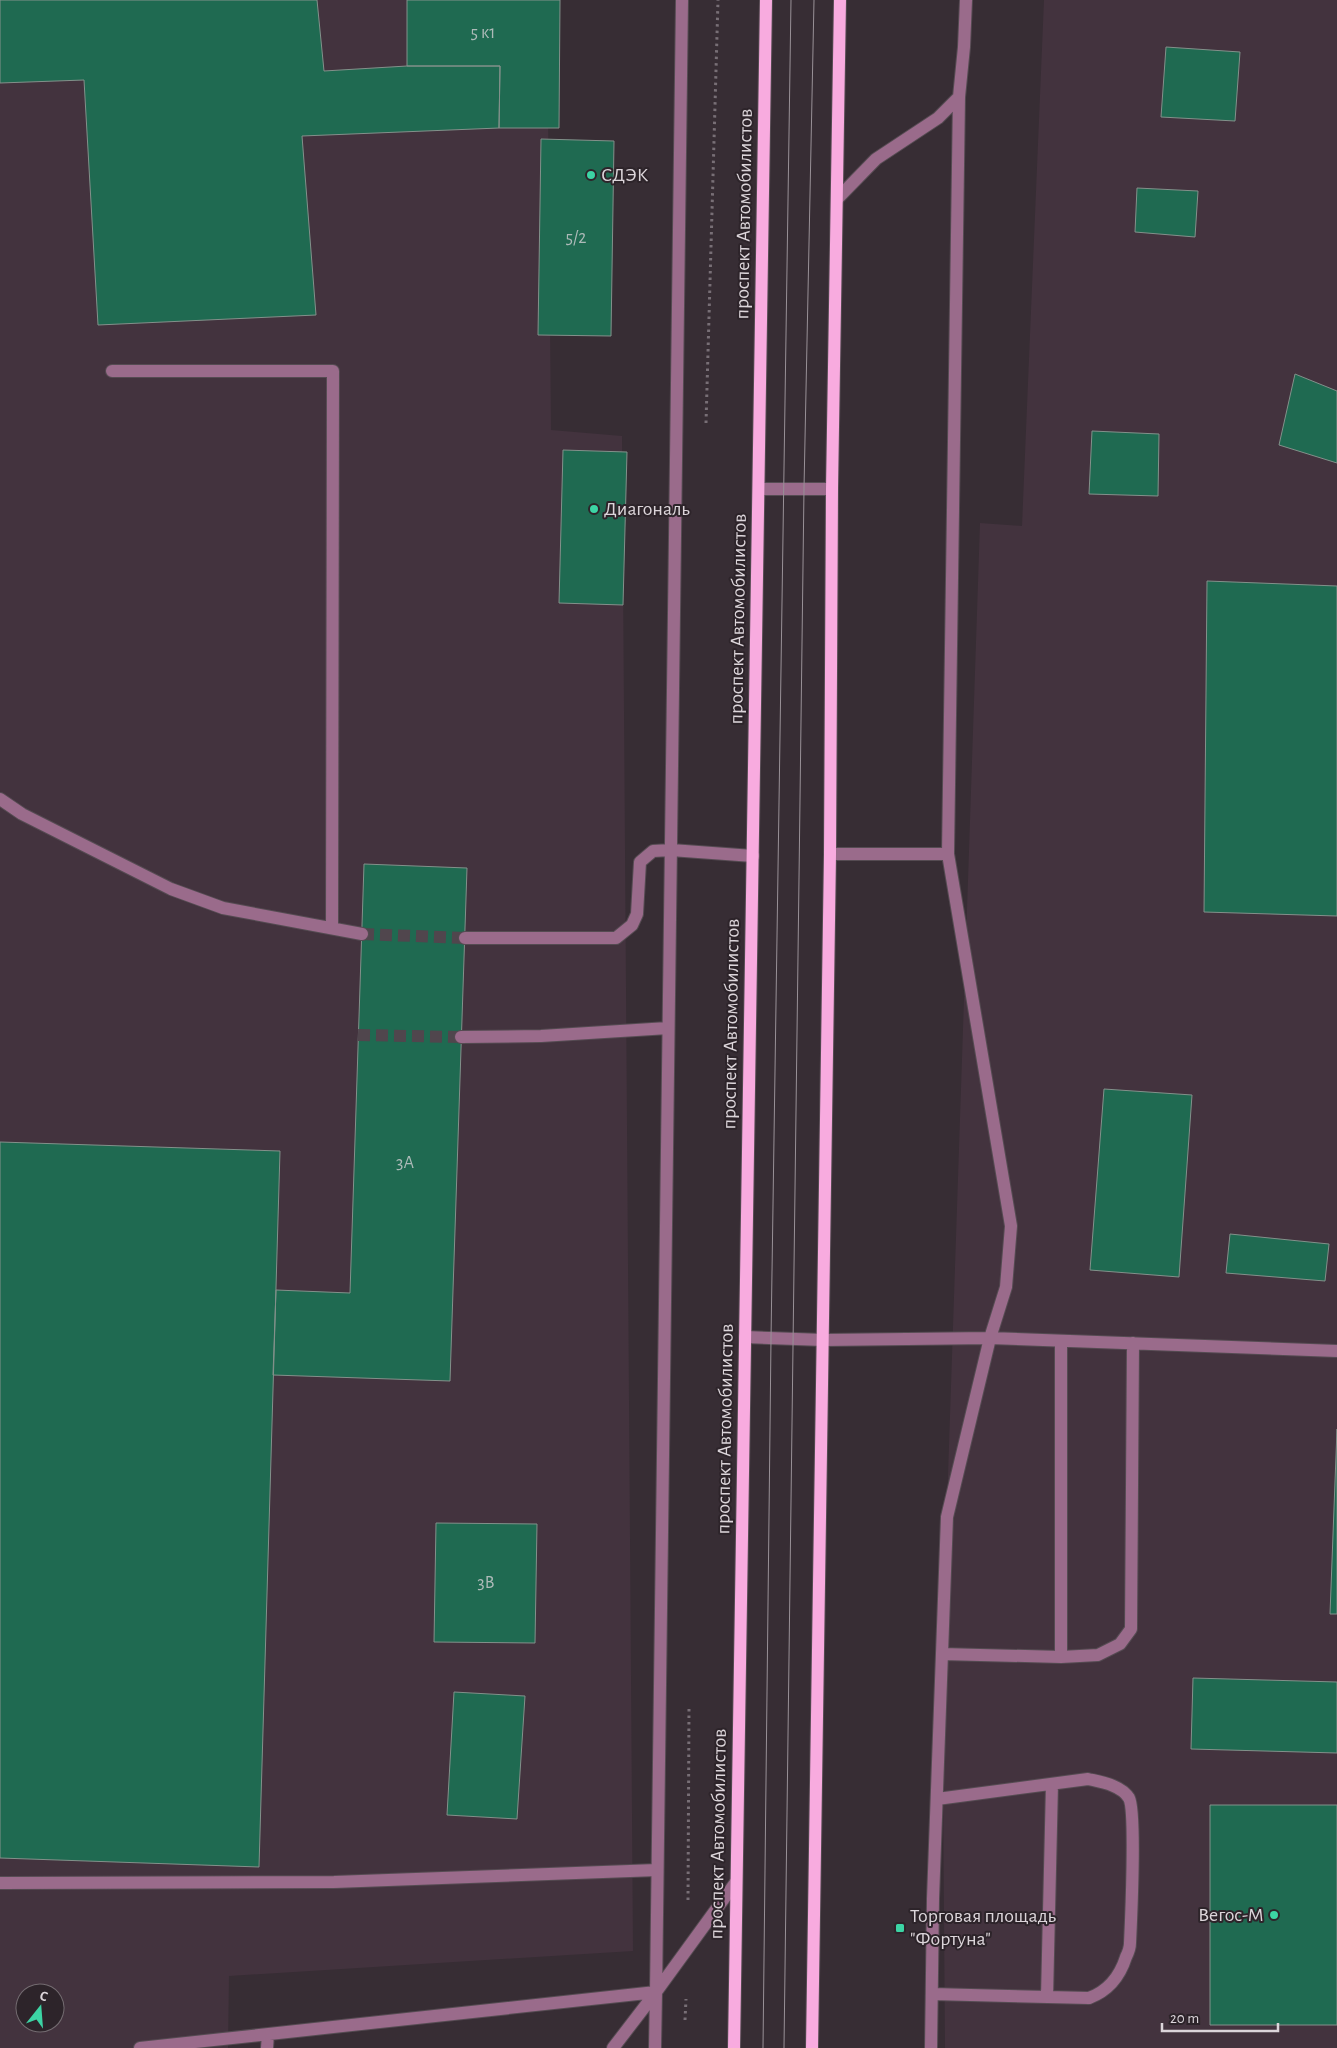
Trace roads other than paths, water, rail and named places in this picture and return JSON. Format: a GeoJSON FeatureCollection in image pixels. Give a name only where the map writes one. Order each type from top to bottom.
{"type":"FeatureCollection","features":[{"type":"Feature","properties":{"kind":"main road","name":"проспект Автомобилистов"},"geometry":{"type":"LineString","coordinates":[[734,2048],[766,0]]}},
{"type":"Feature","properties":{"kind":"main road"},"geometry":{"type":"LineString","coordinates":[[812,2048],[830,854],[832,489],[840,0]]}},
{"type":"Feature","properties":{"kind":"lane"},"geometry":{"type":"LineString","coordinates":[[654,2048],[682,0]]}},
{"type":"Feature","properties":{"kind":"lane"},"geometry":{"type":"LineString","coordinates":[[931,2048],[946,1517],[990,1338],[1006,1287],[1011,1226],[948,854],[959,97],[966,0]]}},
{"type":"Feature","properties":{"kind":"lane"},"geometry":{"type":"LineString","coordinates":[[837,199],[876,159],[938,118],[959,97]]}},
{"type":"Feature","properties":{"kind":"lane"},"geometry":{"type":"LineString","coordinates":[[112,371],[333,371],[332,928]]}},
{"type":"Feature","properties":{"kind":"lane"},"geometry":{"type":"LineString","coordinates":[[758,489],[832,489]]}},
{"type":"Feature","properties":{"kind":"lane"},"geometry":{"type":"LineString","coordinates":[[0,799],[22,814],[170,889],[222,908],[362,934]]}},
{"type":"Feature","properties":{"kind":"lane"},"geometry":{"type":"LineString","coordinates":[[465,938],[616,938],[632,925],[637,914],[640,862],[653,851],[671,850],[753,856]]}},
{"type":"Feature","properties":{"kind":"lane"},"geometry":{"type":"LineString","coordinates":[[830,854],[948,854]]}},
{"type":"Feature","properties":{"kind":"lane"},"geometry":{"type":"LineString","coordinates":[[461,1037],[541,1036],[668,1028]]}},
{"type":"Feature","properties":{"kind":"lane"},"geometry":{"type":"LineString","coordinates":[[745,1337],[823,1340],[990,1338],[1337,1351]]}},
{"type":"Feature","properties":{"kind":"lane"},"geometry":{"type":"LineString","coordinates":[[1061,1341],[1061,1657]]}},
{"type":"Feature","properties":{"kind":"lane"},"geometry":{"type":"LineString","coordinates":[[942,1654],[1061,1657],[1098,1655],[1120,1644],[1130,1630],[1133,1343]]}},
{"type":"Feature","properties":{"kind":"lane"},"geometry":{"type":"LineString","coordinates":[[932,1994],[1089,1998],[1099,1994],[1119,1974],[1130,1945],[1132,1820],[1129,1798],[1114,1787],[1088,1779],[937,1799]]}},
{"type":"Feature","properties":{"kind":"lane"},"geometry":{"type":"LineString","coordinates":[[1047,1997],[1052,1784]]}},
{"type":"Feature","properties":{"kind":"lane"},"geometry":{"type":"LineString","coordinates":[[0,1882],[334,1882],[657,1870]]}},
{"type":"Feature","properties":{"kind":"lane"},"geometry":{"type":"LineString","coordinates":[[613,2048],[736,1882]]}},
{"type":"Feature","properties":{"kind":"lane"},"geometry":{"type":"LineString","coordinates":[[140,2048],[656,1992]]}},
{"type":"Feature","properties":{"kind":"lane"},"geometry":{"type":"LineString","coordinates":[[267,2048],[268,2034]]}},
{"type":"Feature","properties":{"kind":"tunnel"},"geometry":{"type":"LineString","coordinates":[[362,934],[465,938]]}},
{"type":"Feature","properties":{"kind":"tunnel"},"geometry":{"type":"LineString","coordinates":[[358,1035],[461,1037]]}},
{"type":"Feature","properties":{"kind":"tram line"},"geometry":{"type":"LineString","coordinates":[[763,2048],[771,1339],[791,0]]}},
{"type":"Feature","properties":{"kind":"tram line"},"geometry":{"type":"LineString","coordinates":[[784,2048],[804,488],[814,0]]}},
{"type":"Feature","properties":{"kind":"place","name":"СДЭК"},"geometry":{"type":"Point","coordinates":[591,175]}},
{"type":"Feature","properties":{"kind":"place","name":"Диагональ"},"geometry":{"type":"Point","coordinates":[594,509]}},
{"type":"Feature","properties":{"kind":"place","name":"Вегос-М"},"geometry":{"type":"Point","coordinates":[1274,1915]}},
{"type":"Feature","properties":{"kind":"place","name":"Торговая площадь \"Фортуна\""},"geometry":{"type":"Point","coordinates":[900,1928]}}]}
